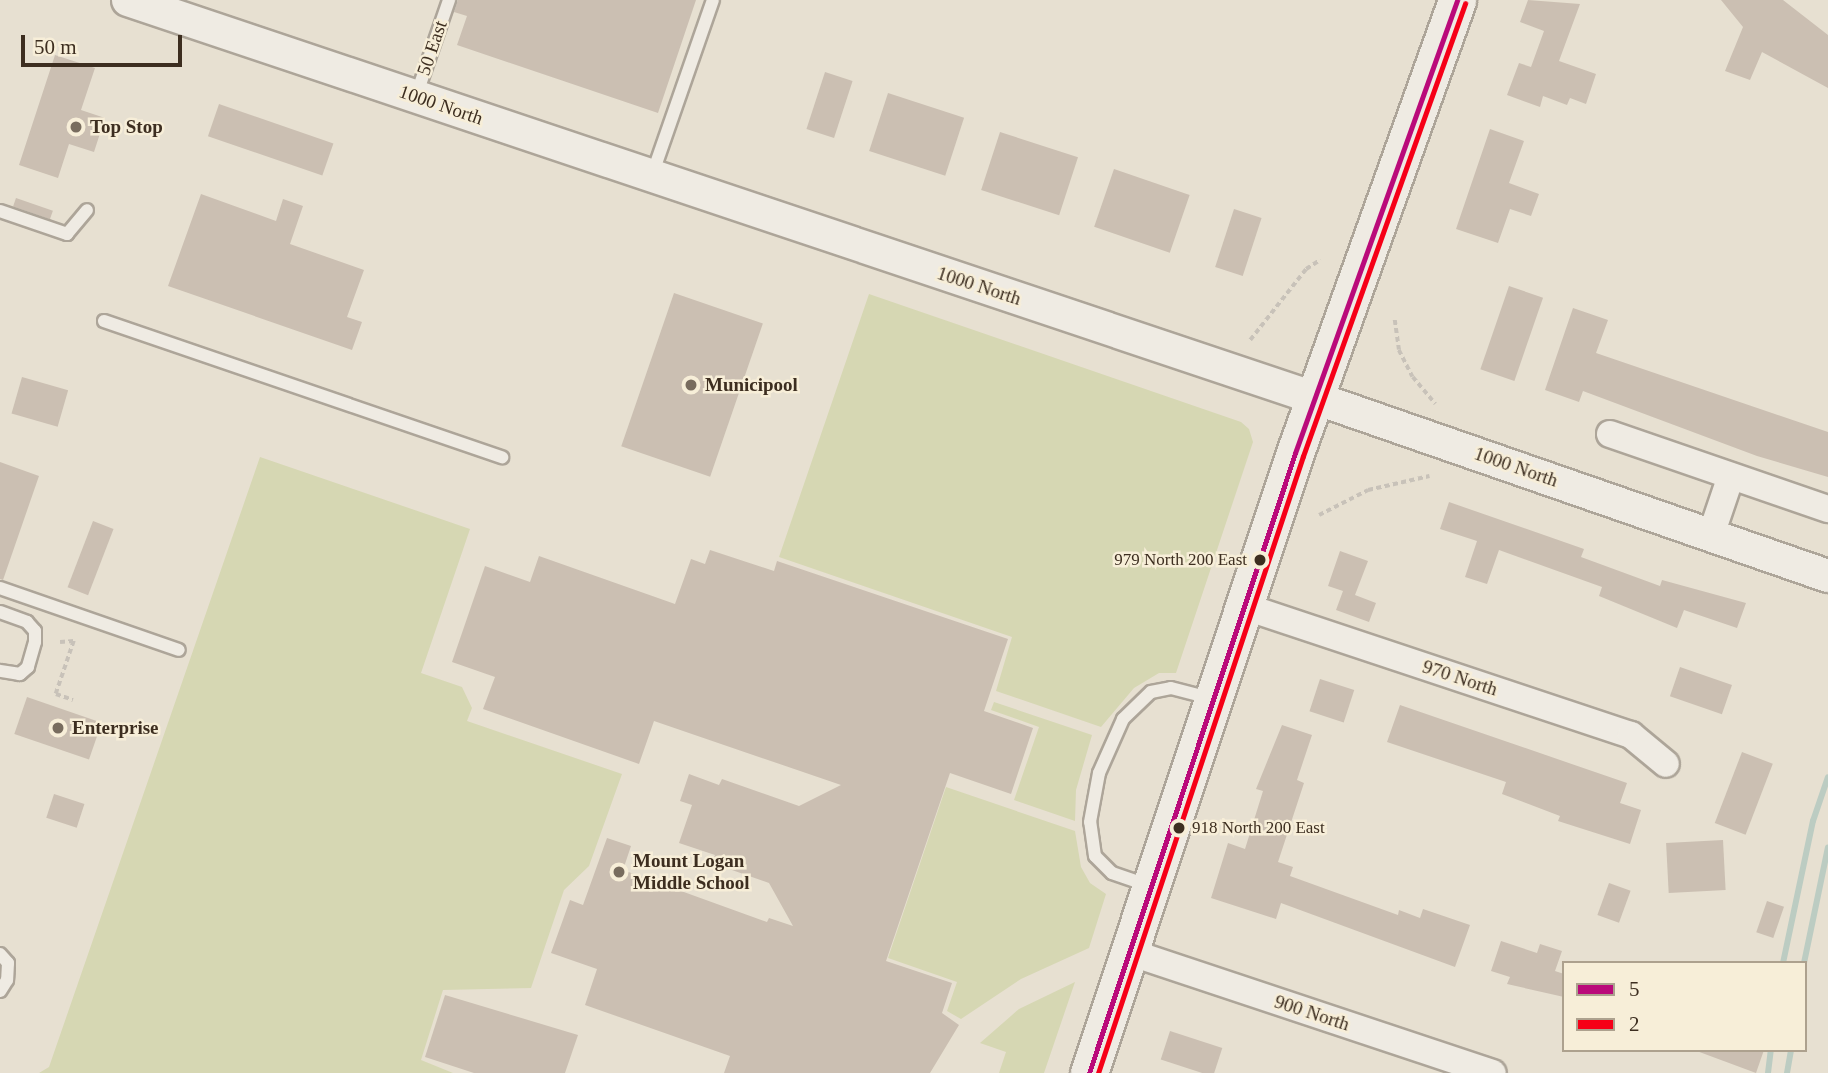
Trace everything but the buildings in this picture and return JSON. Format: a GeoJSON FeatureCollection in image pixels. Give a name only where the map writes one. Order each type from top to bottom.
{"type":"FeatureCollection","features":[{"type":"Feature","properties":{"kind":"main road"},"geometry":{"type":"LineString","coordinates":[[1090,1073],[1217,700],[1315,398],[1457,0]]}},
{"type":"Feature","properties":{"kind":"street","name":"1000 North"},"geometry":{"type":"LineString","coordinates":[[128,0],[1315,398],[1828,576]]}},
{"type":"Feature","properties":{"kind":"street"},"geometry":{"type":"LineString","coordinates":[[1610,434],[1828,509]]}},
{"type":"Feature","properties":{"kind":"street"},"geometry":{"type":"LineString","coordinates":[[1711,535],[1731,476]]}},
{"type":"Feature","properties":{"kind":"street","name":"970 North"},"geometry":{"type":"LineString","coordinates":[[1246,607],[1630,735],[1666,764]]}},
{"type":"Feature","properties":{"kind":"street","name":"900 North"},"geometry":{"type":"LineString","coordinates":[[1132,953],[1493,1073]]}},
{"type":"Feature","properties":{"kind":"lane","name":"50 East"},"geometry":{"type":"LineString","coordinates":[[416,97],[449,0]]}},
{"type":"Feature","properties":{"kind":"lane"},"geometry":{"type":"LineString","coordinates":[[652,176],[713,0]]}},
{"type":"Feature","properties":{"kind":"lane"},"geometry":{"type":"LineString","coordinates":[[0,211],[67,234],[87,210]]}},
{"type":"Feature","properties":{"kind":"lane"},"geometry":{"type":"LineString","coordinates":[[104,321],[502,457]]}},
{"type":"Feature","properties":{"kind":"lane"},"geometry":{"type":"LineString","coordinates":[[0,588],[179,650]]}},
{"type":"Feature","properties":{"kind":"lane"},"geometry":{"type":"LineString","coordinates":[[0,612],[27,622],[35,631],[35,642],[28,667],[20,674],[0,671]]}},
{"type":"Feature","properties":{"kind":"lane"},"geometry":{"type":"LineString","coordinates":[[1153,887],[1112,873],[1095,856],[1090,822],[1099,773],[1124,719],[1151,692],[1171,688],[1217,700]]}},
{"type":"Feature","properties":{"kind":"lane"},"geometry":{"type":"LineString","coordinates":[[0,954],[8,963],[7,980],[0,991]]}},
{"type":"Feature","properties":{"kind":"path"},"geometry":{"type":"LineString","coordinates":[[1250,340],[1306,269],[1320,260]]}},
{"type":"Feature","properties":{"kind":"path"},"geometry":{"type":"LineString","coordinates":[[1395,320],[1399,350],[1413,377],[1436,404]]}},
{"type":"Feature","properties":{"kind":"path"},"geometry":{"type":"LineString","coordinates":[[1319,515],[1368,490],[1429,476]]}},
{"type":"Feature","properties":{"kind":"path"},"geometry":{"type":"LineString","coordinates":[[60,642],[74,641],[56,694],[73,700]]}},
{"type":"Feature","properties":{"kind":"green space"},"geometry":{"type":"Polygon","coordinates":[[[869,294],[1241,422],[1249,429],[1253,442],[1176,673],[1159,673],[1134,688],[1101,727],[996,691],[1012,637],[779,557],[869,294]]]}},
{"type":"Feature","properties":{"kind":"green space"},"geometry":{"type":"Polygon","coordinates":[[[260,457],[470,529],[421,673],[462,687],[472,708],[467,721],[622,774],[589,866],[564,890],[531,988],[443,990],[421,1060],[453,1073],[39,1073],[49,1067],[260,457]]]}},
{"type":"Feature","properties":{"kind":"green space"},"geometry":{"type":"Polygon","coordinates":[[[994,702],[1092,735],[1076,790],[1075,821],[1014,800],[1039,727],[991,710],[994,702]]]}},
{"type":"Feature","properties":{"kind":"green space"},"geometry":{"type":"Polygon","coordinates":[[[946,787],[1075,831],[1081,867],[1090,883],[1106,894],[1089,948],[1021,979],[961,1019],[947,1011],[957,982],[888,958],[946,787]]]}},
{"type":"Feature","properties":{"kind":"green space"},"geometry":{"type":"Polygon","coordinates":[[[1075,982],[1044,1073],[999,1073],[1006,1052],[980,1043],[1019,1009],[1075,982]]]}},
{"type":"Feature","properties":{"kind":"waterway"},"geometry":{"type":"LineString","coordinates":[[1783,961],[1813,821],[1828,777]]}},
{"type":"Feature","properties":{"kind":"waterway"},"geometry":{"type":"LineString","coordinates":[[1804,961],[1828,847]]}},
{"type":"Feature","properties":{"kind":"waterway"},"geometry":{"type":"LineString","coordinates":[[1768,1073],[1771,1052]]}},
{"type":"Feature","properties":{"kind":"waterway"},"geometry":{"type":"LineString","coordinates":[[1787,1073],[1791,1052]]}},
{"type":"Feature","properties":{"kind":"transit line","name":"5"},"geometry":{"type":"LineString","coordinates":[[1089,1073],[1295,453],[1457,0]]}},
{"type":"Feature","properties":{"kind":"transit line","name":"2"},"geometry":{"type":"LineString","coordinates":[[1098,1073],[1303,456],[1465,3]]}},
{"type":"Feature","properties":{"kind":"place","name":"Top Stop"},"geometry":{"type":"Point","coordinates":[76,127]}},
{"type":"Feature","properties":{"kind":"place","name":"Municipool"},"geometry":{"type":"Point","coordinates":[691,385]}},
{"type":"Feature","properties":{"kind":"place","name":"979 North 200 East"},"geometry":{"type":"Point","coordinates":[1260,560]}},
{"type":"Feature","properties":{"kind":"place","name":"Enterprise"},"geometry":{"type":"Point","coordinates":[58,728]}},
{"type":"Feature","properties":{"kind":"place","name":"918 North 200 East"},"geometry":{"type":"Point","coordinates":[1179,828]}},
{"type":"Feature","properties":{"kind":"place","name":"Mount Logan Middle School"},"geometry":{"type":"Point","coordinates":[619,872]}}]}
